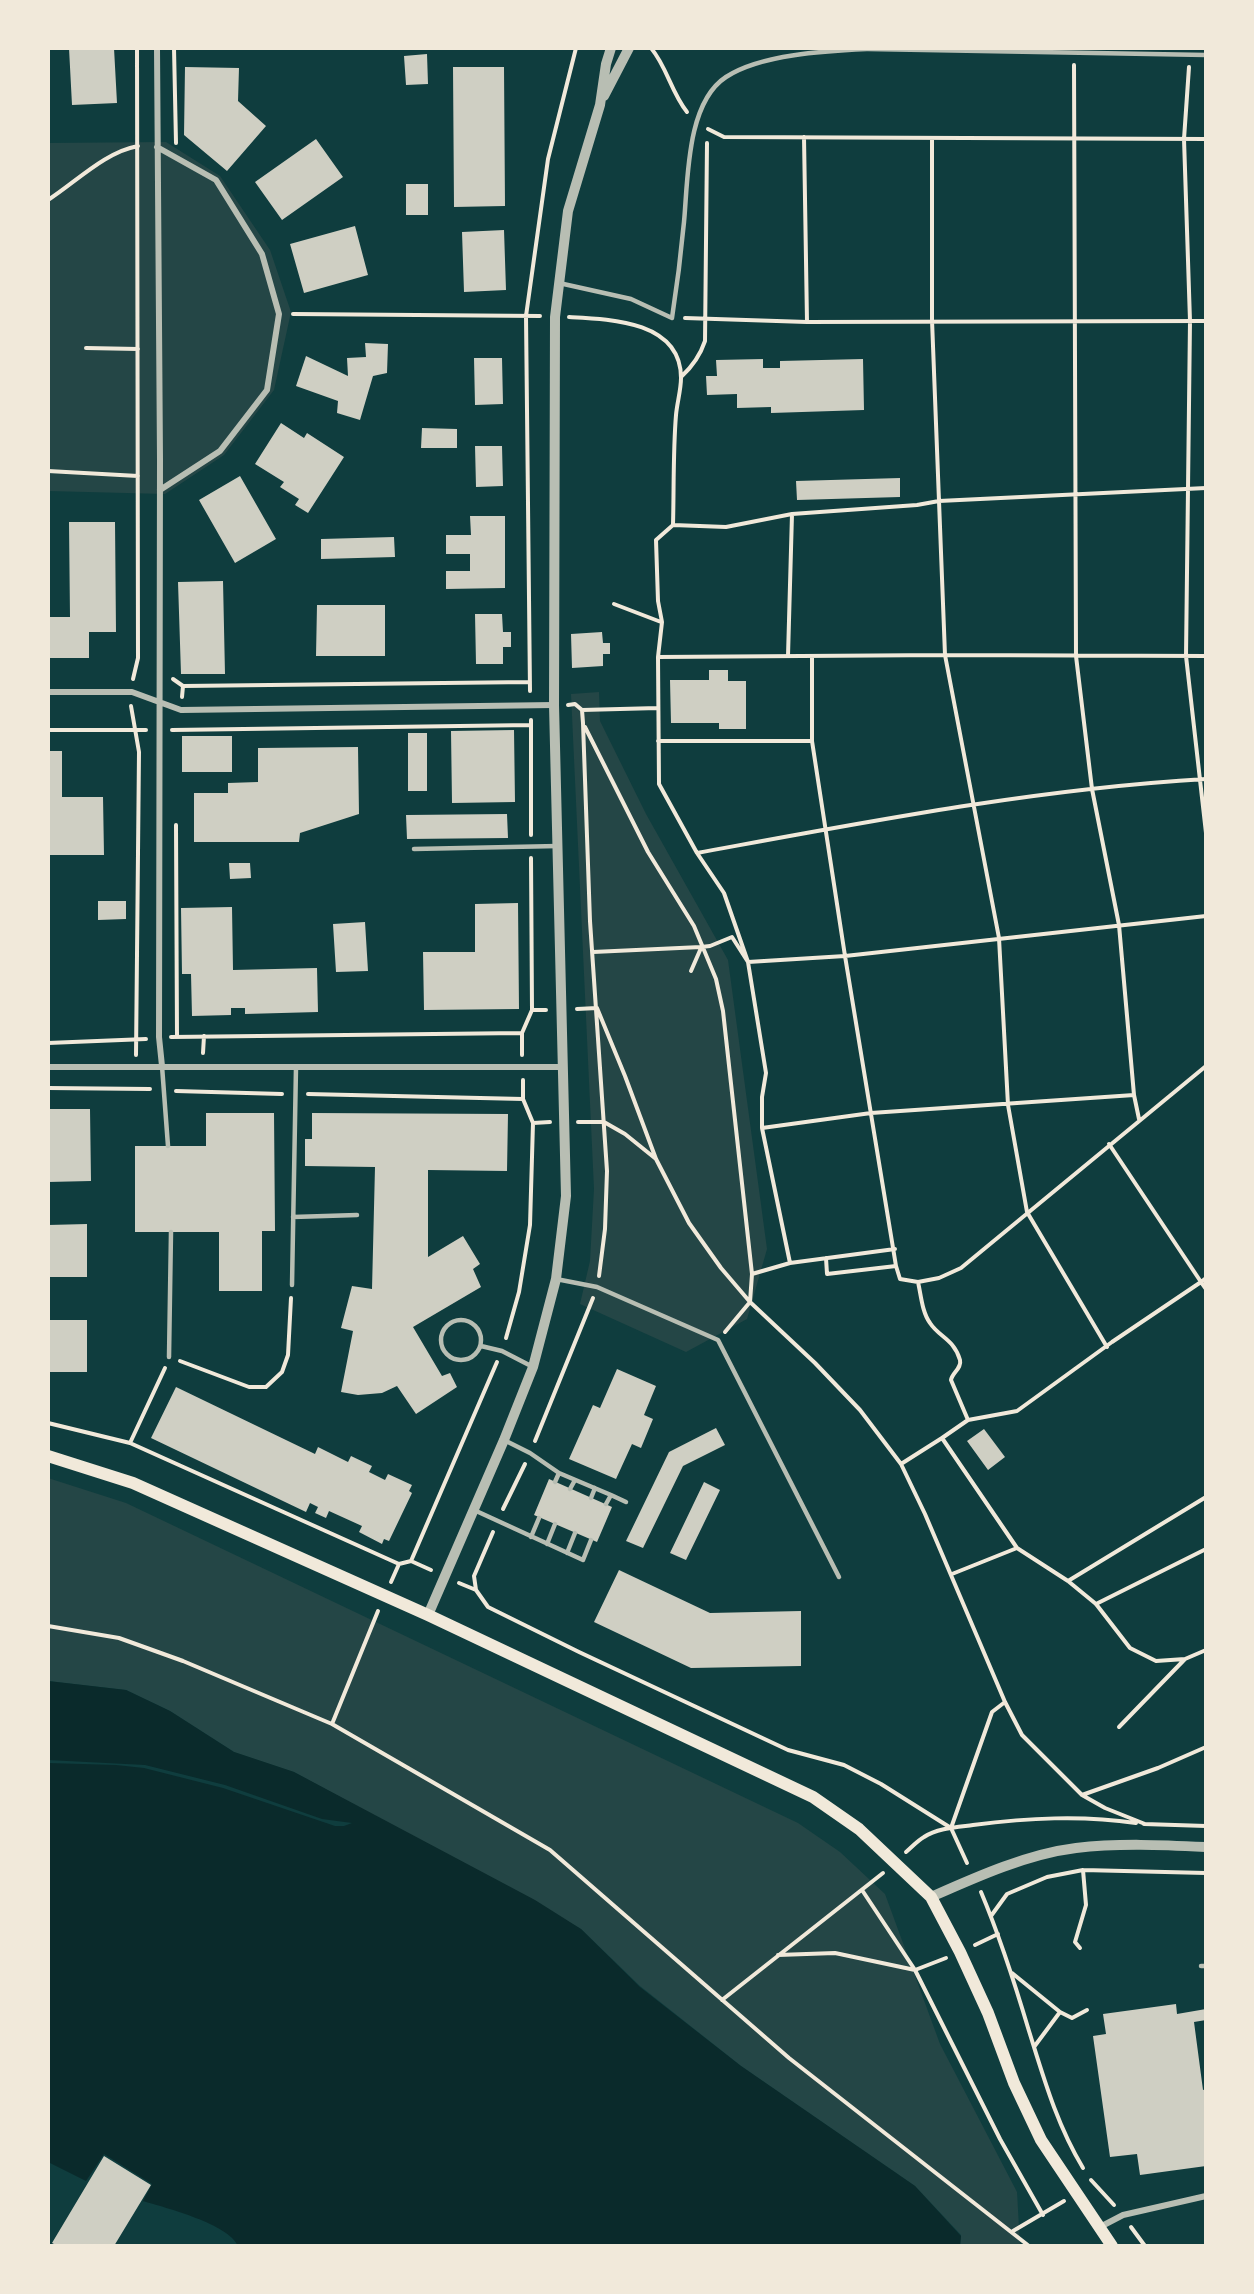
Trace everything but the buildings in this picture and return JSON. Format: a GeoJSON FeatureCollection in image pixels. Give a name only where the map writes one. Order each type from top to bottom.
{"type":"FeatureCollection","features":[{"type":"Feature","properties":{"kind":"main road"},"geometry":{"type":"LineString","coordinates":[[48,1456],[133,1483],[428,1615],[813,1797],[859,1829],[931,1897],[988,2013],[1014,2083],[1041,2140],[1112,2246]]}},
{"type":"Feature","properties":{"kind":"street"},"geometry":{"type":"LineString","coordinates":[[157,48],[160,490],[159,1037],[162,1066]]}},
{"type":"Feature","properties":{"kind":"street"},"geometry":{"type":"LineString","coordinates":[[428,1615],[533,1367],[556,1279],[566,1196],[554,705],[555,317],[568,211],[600,105],[610,48]]}},
{"type":"Feature","properties":{"kind":"street"},"geometry":{"type":"LineString","coordinates":[[600,105],[629,48]]}},
{"type":"Feature","properties":{"kind":"street"},"geometry":{"type":"LineString","coordinates":[[157,147],[216,180],[262,254],[279,314],[267,390],[220,451],[160,490]]}},
{"type":"Feature","properties":{"kind":"street"},"geometry":{"type":"LineString","coordinates":[[48,692],[132,692],[181,710],[554,705]]}},
{"type":"Feature","properties":{"kind":"street"},"geometry":{"type":"LineString","coordinates":[[48,1067],[563,1067]]}},
{"type":"Feature","properties":{"kind":"street"},"geometry":{"type":"LineString","coordinates":[[931,1897],[1016,1862],[1075,1848],[1159,1845],[1206,1847]]}},
{"type":"Feature","properties":{"kind":"street"},"geometry":{"type":"LineString","coordinates":[[1100,2227],[1123,2215],[1206,2196]]}},
{"type":"Feature","properties":{"kind":"lane"},"geometry":{"type":"LineString","coordinates":[[559,283],[631,299],[672,318],[688,171],[697,122],[710,93],[725,77],[755,64],[814,52],[868,49],[1206,55]]}},
{"type":"Feature","properties":{"kind":"lane"},"geometry":{"type":"LineString","coordinates":[[414,849],[558,846]]}},
{"type":"Feature","properties":{"kind":"lane"},"geometry":{"type":"LineString","coordinates":[[162,1066],[168,1146]]}},
{"type":"Feature","properties":{"kind":"lane"},"geometry":{"type":"LineString","coordinates":[[292,1286],[296,1067]]}},
{"type":"Feature","properties":{"kind":"lane"},"geometry":{"type":"LineString","coordinates":[[293,1217],[357,1215]]}},
{"type":"Feature","properties":{"kind":"lane"},"geometry":{"type":"LineString","coordinates":[[169,1357],[171,1232]]}},
{"type":"Feature","properties":{"kind":"lane"},"geometry":{"type":"LineString","coordinates":[[556,1279],[597,1287],[718,1340],[839,1577]]}},
{"type":"Feature","properties":{"kind":"lane"},"geometry":{"type":"LineString","coordinates":[[467,1320],[481,1333],[480,1346],[472,1357],[459,1360],[443,1349],[441,1336],[448,1324],[467,1320]]}},
{"type":"Feature","properties":{"kind":"lane"},"geometry":{"type":"LineString","coordinates":[[480,1346],[502,1351],[533,1367]]}},
{"type":"Feature","properties":{"kind":"lane"},"geometry":{"type":"LineString","coordinates":[[504,1440],[530,1453],[559,1473],[626,1502]]}},
{"type":"Feature","properties":{"kind":"lane"},"geometry":{"type":"LineString","coordinates":[[555,1482],[559,1473]]}},
{"type":"Feature","properties":{"kind":"lane"},"geometry":{"type":"LineString","coordinates":[[570,1489],[575,1479]]}},
{"type":"Feature","properties":{"kind":"lane"},"geometry":{"type":"LineString","coordinates":[[591,1498],[595,1488]]}},
{"type":"Feature","properties":{"kind":"lane"},"geometry":{"type":"LineString","coordinates":[[606,1504],[611,1495]]}},
{"type":"Feature","properties":{"kind":"lane"},"geometry":{"type":"LineString","coordinates":[[474,1510],[583,1560],[591,1540]]}},
{"type":"Feature","properties":{"kind":"lane"},"geometry":{"type":"LineString","coordinates":[[531,1537],[539,1518]]}},
{"type":"Feature","properties":{"kind":"lane"},"geometry":{"type":"LineString","coordinates":[[547,1544],[555,1524]]}},
{"type":"Feature","properties":{"kind":"lane"},"geometry":{"type":"LineString","coordinates":[[567,1553],[575,1533]]}},
{"type":"Feature","properties":{"kind":"path"},"geometry":{"type":"LineString","coordinates":[[137,48],[138,658]]}},
{"type":"Feature","properties":{"kind":"path"},"geometry":{"type":"LineString","coordinates":[[174,48],[177,158]]}},
{"type":"Feature","properties":{"kind":"path"},"geometry":{"type":"LineString","coordinates":[[1073,52],[1076,656],[1092,789],[1119,925],[1134,1095],[1139,1119]]}},
{"type":"Feature","properties":{"kind":"path"},"geometry":{"type":"LineString","coordinates":[[1189,54],[1184,139],[1190,321],[1186,656],[1206,833]]}},
{"type":"Feature","properties":{"kind":"path"},"geometry":{"type":"LineString","coordinates":[[708,129],[724,137],[1206,139]]}},
{"type":"Feature","properties":{"kind":"path"},"geometry":{"type":"LineString","coordinates":[[804,137],[807,322]]}},
{"type":"Feature","properties":{"kind":"path"},"geometry":{"type":"LineString","coordinates":[[932,138],[932,320],[945,655],[999,938],[1008,1105],[1027,1212],[1107,1347]]}},
{"type":"Feature","properties":{"kind":"path"},"geometry":{"type":"LineString","coordinates":[[48,200],[100,164],[137,146],[157,147]]}},
{"type":"Feature","properties":{"kind":"path"},"geometry":{"type":"LineString","coordinates":[[279,314],[526,316],[600,319],[632,323],[661,336],[674,353],[681,377],[676,416],[673,525]]}},
{"type":"Feature","properties":{"kind":"path"},"geometry":{"type":"LineString","coordinates":[[672,318],[807,322],[1206,321]]}},
{"type":"Feature","properties":{"kind":"path"},"geometry":{"type":"LineString","coordinates":[[86,348],[138,349]]}},
{"type":"Feature","properties":{"kind":"path"},"geometry":{"type":"LineString","coordinates":[[48,471],[138,476]]}},
{"type":"Feature","properties":{"kind":"path"},"geometry":{"type":"LineString","coordinates":[[790,1263],[762,1128],[762,1097],[766,1073],[748,962],[724,893],[697,853],[659,784],[658,657],[662,622],[658,601],[656,540],[673,525],[726,526],[792,514],[917,505],[939,501],[1206,488]]}},
{"type":"Feature","properties":{"kind":"path"},"geometry":{"type":"LineString","coordinates":[[788,656],[792,514]]}},
{"type":"Feature","properties":{"kind":"path"},"geometry":{"type":"LineString","coordinates":[[614,604],[662,622]]}},
{"type":"Feature","properties":{"kind":"path"},"geometry":{"type":"LineString","coordinates":[[531,610],[532,1010]]}},
{"type":"Feature","properties":{"kind":"path"},"geometry":{"type":"LineString","coordinates":[[812,656],[812,741],[845,956],[900,1279],[918,1282],[939,1278],[961,1268],[1206,1066]]}},
{"type":"Feature","properties":{"kind":"path"},"geometry":{"type":"LineString","coordinates":[[658,657],[1206,656]]}},
{"type":"Feature","properties":{"kind":"path"},"geometry":{"type":"LineString","coordinates":[[183,686],[531,682]]}},
{"type":"Feature","properties":{"kind":"path"},"geometry":{"type":"LineString","coordinates":[[554,705],[574,704],[582,710],[658,708]]}},
{"type":"Feature","properties":{"kind":"path"},"geometry":{"type":"LineString","coordinates":[[582,710],[593,952],[607,1171],[604,1228],[597,1287],[530,1453],[474,1576],[476,1590],[488,1607],[788,1750],[844,1765],[881,1784],[951,1828],[991,1916],[1051,2104],[1067,2142],[1091,2181],[1123,2215],[1144,2246]]}},
{"type":"Feature","properties":{"kind":"path"},"geometry":{"type":"LineString","coordinates":[[583,723],[648,852],[693,926],[716,980],[723,1011],[752,1274],[750,1302],[718,1340]]}},
{"type":"Feature","properties":{"kind":"path"},"geometry":{"type":"LineString","coordinates":[[174,730],[531,725]]}},
{"type":"Feature","properties":{"kind":"path"},"geometry":{"type":"LineString","coordinates":[[48,730],[135,729]]}},
{"type":"Feature","properties":{"kind":"path"},"geometry":{"type":"LineString","coordinates":[[658,741],[812,741]]}},
{"type":"Feature","properties":{"kind":"path"},"geometry":{"type":"LineString","coordinates":[[48,1043],[137,1040],[139,752]]}},
{"type":"Feature","properties":{"kind":"path"},"geometry":{"type":"LineString","coordinates":[[697,853],[973,804],[1092,789],[1206,779]]}},
{"type":"Feature","properties":{"kind":"path"},"geometry":{"type":"LineString","coordinates":[[176,822],[177,1037],[522,1033]]}},
{"type":"Feature","properties":{"kind":"path"},"geometry":{"type":"LineString","coordinates":[[748,962],[845,956],[1206,916]]}},
{"type":"Feature","properties":{"kind":"path"},"geometry":{"type":"LineString","coordinates":[[593,952],[701,947],[710,946],[732,937],[748,962]]}},
{"type":"Feature","properties":{"kind":"path"},"geometry":{"type":"LineString","coordinates":[[691,971],[701,947]]}},
{"type":"Feature","properties":{"kind":"path"},"geometry":{"type":"LineString","coordinates":[[597,1008],[656,1159],[689,1222],[721,1268],[750,1302],[853,1402],[901,1464],[952,1574],[1005,1702],[1022,1735],[1082,1795],[1105,1808],[1144,1824]]}},
{"type":"Feature","properties":{"kind":"path"},"geometry":{"type":"LineString","coordinates":[[48,1088],[523,1099]]}},
{"type":"Feature","properties":{"kind":"path"},"geometry":{"type":"LineString","coordinates":[[762,1128],[871,1113],[1134,1095]]}},
{"type":"Feature","properties":{"kind":"path"},"geometry":{"type":"LineString","coordinates":[[604,1122],[625,1134],[656,1159]]}},
{"type":"Feature","properties":{"kind":"path"},"geometry":{"type":"LineString","coordinates":[[1109,1144],[1206,1289]]}},
{"type":"Feature","properties":{"kind":"path"},"geometry":{"type":"LineString","coordinates":[[752,1274],[790,1263],[895,1249]]}},
{"type":"Feature","properties":{"kind":"path"},"geometry":{"type":"LineString","coordinates":[[826,1258],[827,1274],[896,1266]]}},
{"type":"Feature","properties":{"kind":"path"},"geometry":{"type":"LineString","coordinates":[[901,1464],[969,1420],[1017,1411],[1206,1278]]}},
{"type":"Feature","properties":{"kind":"path"},"geometry":{"type":"LineString","coordinates":[[918,1282],[927,1321],[948,1339],[960,1361],[960,1366],[951,1380],[969,1420]]}},
{"type":"Feature","properties":{"kind":"path"},"geometry":{"type":"LineString","coordinates":[[130,1443],[169,1357],[249,1387],[266,1387],[282,1372],[288,1355],[292,1286]]}},
{"type":"Feature","properties":{"kind":"path"},"geometry":{"type":"LineString","coordinates":[[48,1423],[130,1443],[399,1564],[411,1561],[476,1590]]}},
{"type":"Feature","properties":{"kind":"path"},"geometry":{"type":"LineString","coordinates":[[942,1438],[1017,1548],[1068,1581],[1096,1604],[1130,1648],[1156,1661],[1185,1659],[1206,1650]]}},
{"type":"Feature","properties":{"kind":"path"},"geometry":{"type":"LineString","coordinates":[[1068,1581],[1206,1497]]}},
{"type":"Feature","properties":{"kind":"path"},"geometry":{"type":"LineString","coordinates":[[952,1574],[1017,1548]]}},
{"type":"Feature","properties":{"kind":"path"},"geometry":{"type":"LineString","coordinates":[[1096,1604],[1206,1549]]}},
{"type":"Feature","properties":{"kind":"path"},"geometry":{"type":"LineString","coordinates":[[332,1724],[371,1625]]}},
{"type":"Feature","properties":{"kind":"path"},"geometry":{"type":"LineString","coordinates":[[48,1626],[119,1638],[183,1661],[332,1724],[550,1850],[789,2058],[1013,2231],[1029,2246]]}},
{"type":"Feature","properties":{"kind":"path"},"geometry":{"type":"LineString","coordinates":[[1119,1727],[1185,1659]]}},
{"type":"Feature","properties":{"kind":"path"},"geometry":{"type":"LineString","coordinates":[[951,1828],[992,1712],[1005,1702]]}},
{"type":"Feature","properties":{"kind":"path"},"geometry":{"type":"LineString","coordinates":[[1082,1795],[1158,1768],[1206,1746]]}},
{"type":"Feature","properties":{"kind":"path"},"geometry":{"type":"LineString","coordinates":[[951,1828],[1011,1820],[1053,1818],[1101,1818],[1144,1824],[1206,1826]]}},
{"type":"Feature","properties":{"kind":"path"},"geometry":{"type":"LineString","coordinates":[[991,1916],[1006,1894],[1047,1877],[1083,1870],[1206,1873]]}},
{"type":"Feature","properties":{"kind":"path"},"geometry":{"type":"LineString","coordinates":[[1080,1948],[1074,1942],[1086,1905],[1083,1870]]}},
{"type":"Feature","properties":{"kind":"path"},"geometry":{"type":"LineString","coordinates":[[722,2000],[862,1890],[915,1970],[1000,2139],[1043,2215],[1013,2231]]}},
{"type":"Feature","properties":{"kind":"path"},"geometry":{"type":"LineString","coordinates":[[777,1955],[835,1953],[915,1970]]}},
{"type":"Feature","properties":{"kind":"path"},"geometry":{"type":"LineString","coordinates":[[1011,1973],[1060,2012],[1072,2018],[1086,2010]]}},
{"type":"Feature","properties":{"kind":"path"},"geometry":{"type":"LineString","coordinates":[[1034,2047],[1060,2012]]}},
{"type":"Feature","properties":{"kind":"shaded area"},"geometry":{"type":"Polygon","coordinates":[[[166,142],[220,176],[270,250],[291,312],[274,390],[224,455],[165,494],[48,491],[48,143],[166,142]]]}},
{"type":"Feature","properties":{"kind":"shaded area"},"geometry":{"type":"Polygon","coordinates":[[[599,692],[600,721],[646,814],[728,960],[767,1249],[747,1319],[686,1352],[580,1304],[590,1261],[594,1189],[571,694],[599,692]]]}},
{"type":"Feature","properties":{"kind":"shaded area"},"geometry":{"type":"Polygon","coordinates":[[[48,1478],[126,1503],[798,1823],[840,1852],[885,1894],[940,2044],[1017,2192],[1020,2246],[960,2246],[961,2235],[915,2186],[741,2066],[640,1986],[581,1929],[294,1772],[234,1752],[170,1711],[126,1690],[48,1681],[48,1478]]]}},
{"type":"Feature","properties":{"kind":"shaded area"},"geometry":{"type":"Polygon","coordinates":[[[48,1681],[126,1690],[170,1711],[234,1752],[294,1772],[535,1900],[581,1929],[640,1987],[741,2066],[915,2186],[961,2236],[960,2246],[238,2246],[232,2238],[210,2224],[143,2201],[152,2184],[104,2154],[86,2181],[48,2162],[48,1681]]]}},
{"type":"Feature","properties":{"kind":"pier"},"geometry":{"type":"Polygon","coordinates":[[[48,1760],[145,1765],[225,1785],[322,1819],[352,1823],[335,1826],[223,1788],[144,1768],[48,1763],[48,1760]]]}}]}
